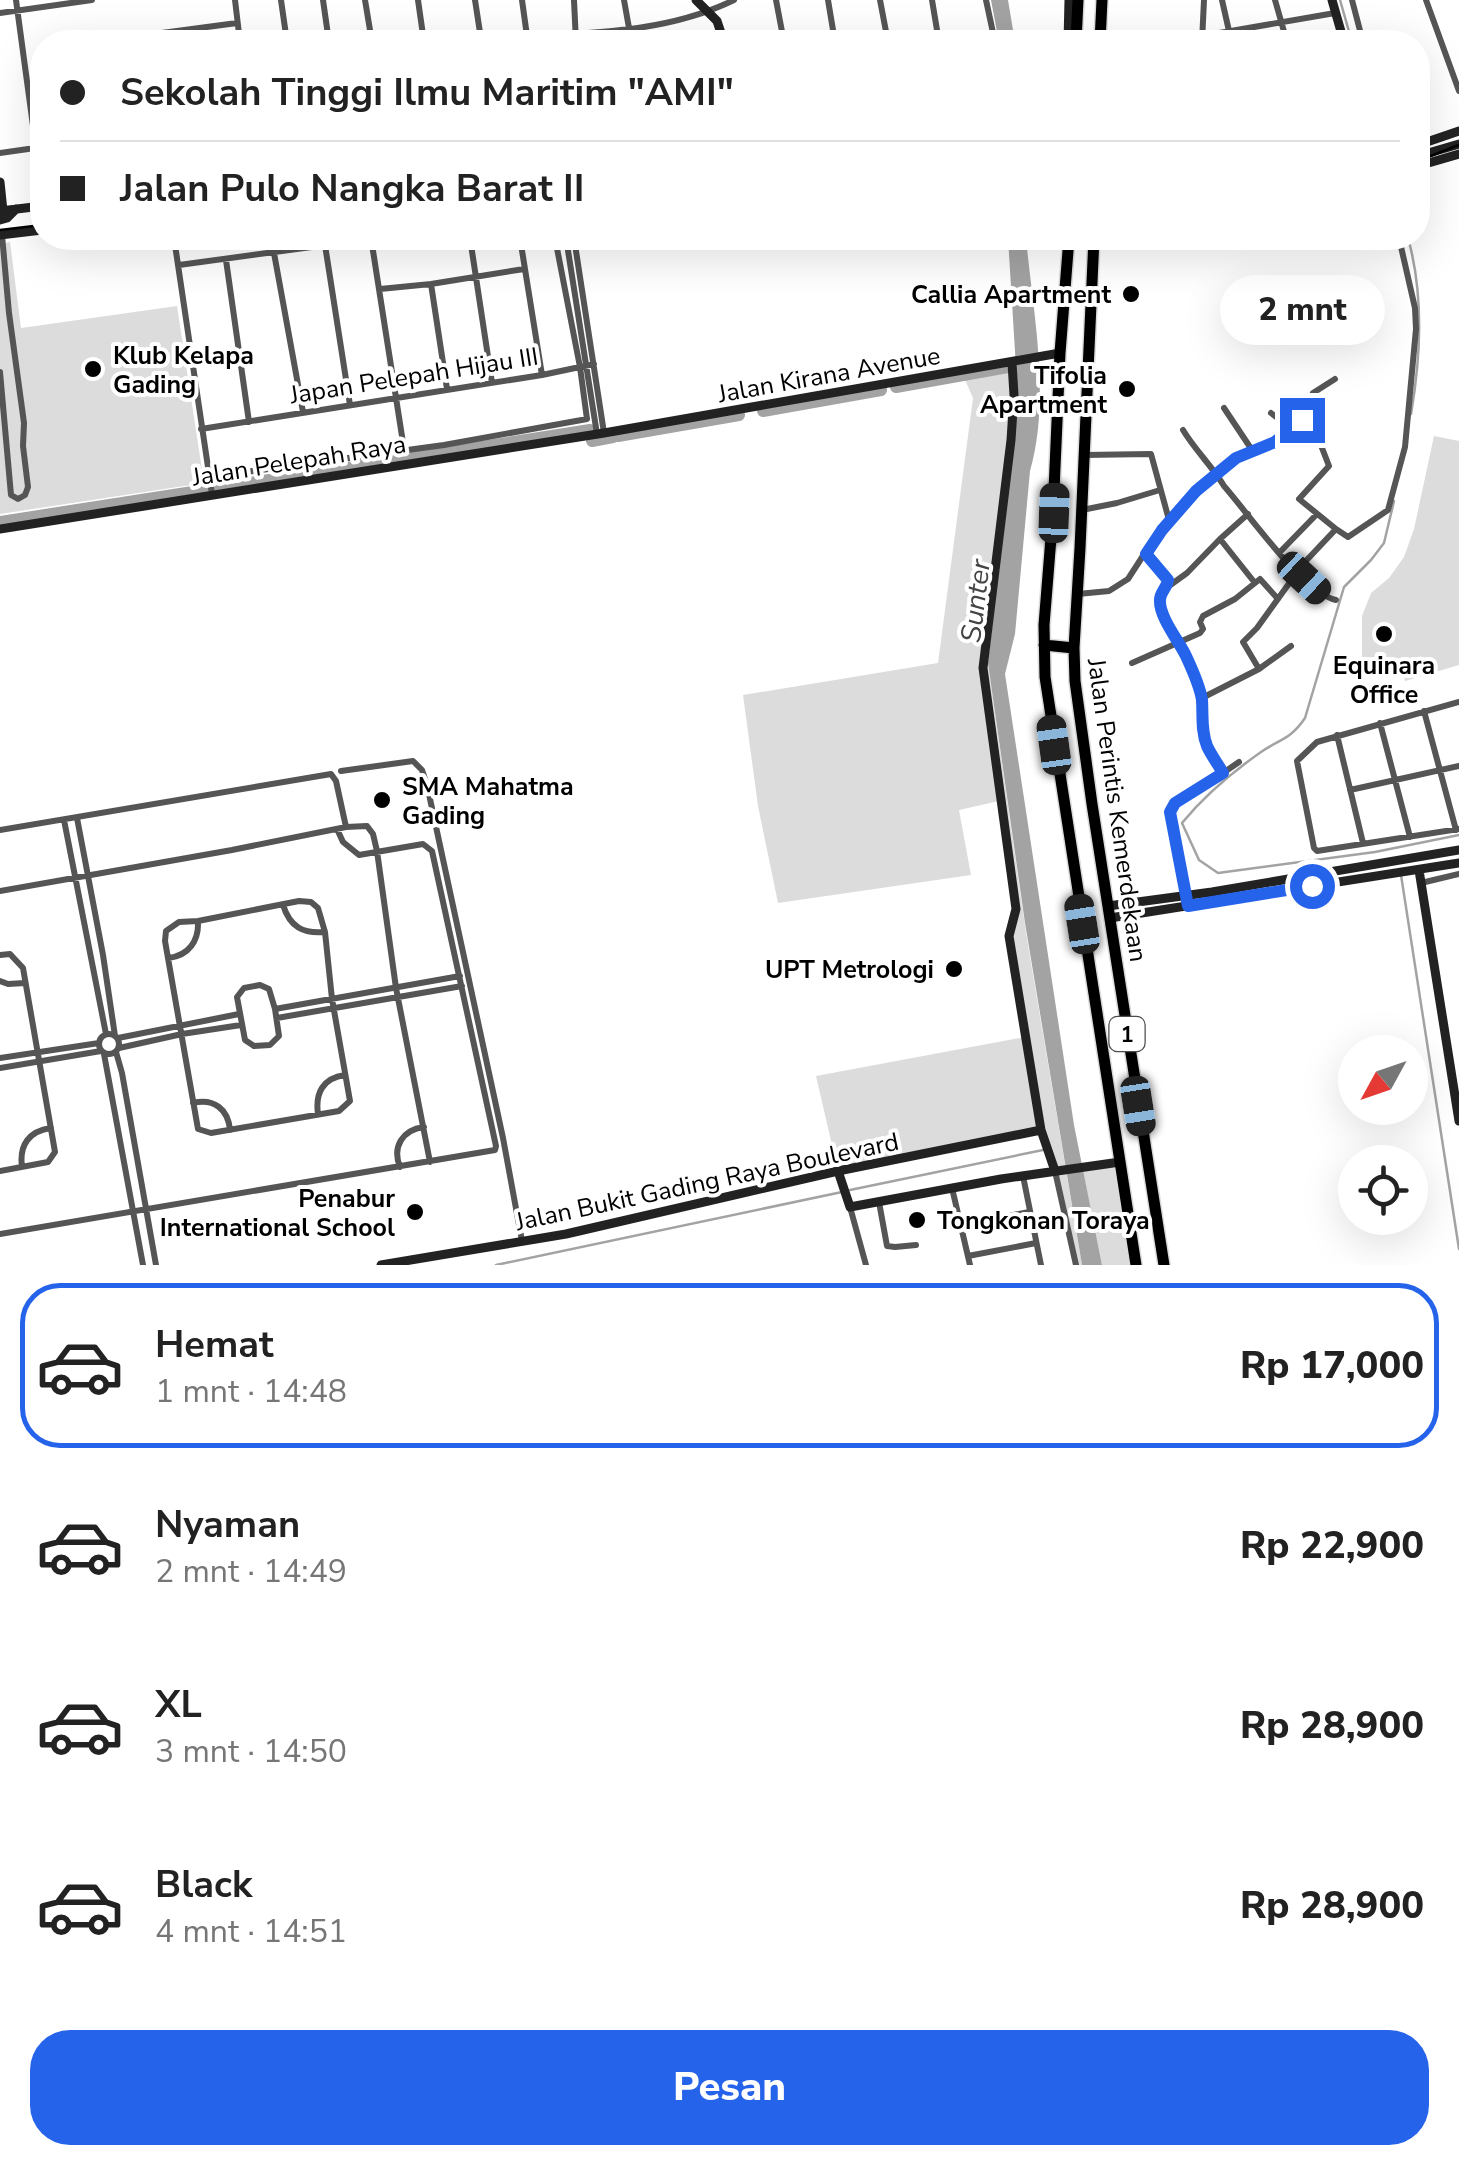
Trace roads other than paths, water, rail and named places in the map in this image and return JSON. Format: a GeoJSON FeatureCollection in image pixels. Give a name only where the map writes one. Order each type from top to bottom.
{"type":"FeatureCollection","features":[{"type":"Feature","properties":{"kind":"highway"},"geometry":{"type":"LineString","coordinates":[[1077,30],[1078,0]]}},
{"type":"Feature","properties":{"kind":"highway"},"geometry":{"type":"LineString","coordinates":[[1101,30],[1102,0]]}},
{"type":"Feature","properties":{"kind":"highway","name":"Jalan Perintis Kemerdekaan"},"geometry":{"type":"LineString","coordinates":[[1069,250],[1044,645],[1047,697],[1136,1265]]}},
{"type":"Feature","properties":{"kind":"highway","name":"Jalan Perintis Kemerdekaan"},"geometry":{"type":"LineString","coordinates":[[1094,250],[1074,648],[1077,700],[1164,1265]]}},
{"type":"Feature","properties":{"kind":"highway"},"geometry":{"type":"LineString","coordinates":[[1044,645],[1074,648]]}},
{"type":"Feature","properties":{"kind":"street"},"geometry":{"type":"LineString","coordinates":[[16,0],[30,88]]}},
{"type":"Feature","properties":{"kind":"street"},"geometry":{"type":"LineString","coordinates":[[0,13],[92,0]]}},
{"type":"Feature","properties":{"kind":"street"},"geometry":{"type":"LineString","coordinates":[[235,0],[239,30]]}},
{"type":"Feature","properties":{"kind":"street"},"geometry":{"type":"LineString","coordinates":[[281,0],[285,30]]}},
{"type":"Feature","properties":{"kind":"street"},"geometry":{"type":"LineString","coordinates":[[323,0],[327,30]]}},
{"type":"Feature","properties":{"kind":"street"},"geometry":{"type":"LineString","coordinates":[[365,0],[370,30]]}},
{"type":"Feature","properties":{"kind":"street"},"geometry":{"type":"LineString","coordinates":[[418,0],[422,30]]}},
{"type":"Feature","properties":{"kind":"street"},"geometry":{"type":"LineString","coordinates":[[476,0],[480,30]]}},
{"type":"Feature","properties":{"kind":"street"},"geometry":{"type":"LineString","coordinates":[[522,0],[526,30]]}},
{"type":"Feature","properties":{"kind":"street"},"geometry":{"type":"LineString","coordinates":[[574,0],[576,30]]}},
{"type":"Feature","properties":{"kind":"street"},"geometry":{"type":"LineString","coordinates":[[624,0],[629,29]]}},
{"type":"Feature","properties":{"kind":"street"},"geometry":{"type":"LineString","coordinates":[[696,0],[719,30]]}},
{"type":"Feature","properties":{"kind":"street"},"geometry":{"type":"LineString","coordinates":[[623,30],[665,25],[707,13],[734,0]]}},
{"type":"Feature","properties":{"kind":"street"},"geometry":{"type":"LineString","coordinates":[[776,0],[782,30]]}},
{"type":"Feature","properties":{"kind":"street"},"geometry":{"type":"LineString","coordinates":[[828,0],[833,30]]}},
{"type":"Feature","properties":{"kind":"street"},"geometry":{"type":"LineString","coordinates":[[880,0],[886,30]]}},
{"type":"Feature","properties":{"kind":"street"},"geometry":{"type":"LineString","coordinates":[[932,0],[937,30]]}},
{"type":"Feature","properties":{"kind":"street"},"geometry":{"type":"LineString","coordinates":[[986,0],[992,30]]}},
{"type":"Feature","properties":{"kind":"street"},"geometry":{"type":"LineString","coordinates":[[1068,30],[1069,0]]}},
{"type":"Feature","properties":{"kind":"street"},"geometry":{"type":"LineString","coordinates":[[1202,30],[1204,0]]}},
{"type":"Feature","properties":{"kind":"street"},"geometry":{"type":"LineString","coordinates":[[1222,0],[1229,30]]}},
{"type":"Feature","properties":{"kind":"street"},"geometry":{"type":"LineString","coordinates":[[1275,0],[1284,30]]}},
{"type":"Feature","properties":{"kind":"street"},"geometry":{"type":"LineString","coordinates":[[1332,0],[1341,30]]}},
{"type":"Feature","properties":{"kind":"street"},"geometry":{"type":"LineString","coordinates":[[1352,0],[1360,30]]}},
{"type":"Feature","properties":{"kind":"street"},"geometry":{"type":"LineString","coordinates":[[1426,0],[1459,92]]}},
{"type":"Feature","properties":{"kind":"street"},"geometry":{"type":"LineString","coordinates":[[1238,30],[1336,13]]}},
{"type":"Feature","properties":{"kind":"street"},"geometry":{"type":"LineString","coordinates":[[185,30],[238,23]]}},
{"type":"Feature","properties":{"kind":"street"},"geometry":{"type":"LineString","coordinates":[[1430,141],[1459,131]]}},
{"type":"Feature","properties":{"kind":"street"},"geometry":{"type":"LineString","coordinates":[[1430,152],[1459,144]]}},
{"type":"Feature","properties":{"kind":"street"},"geometry":{"type":"LineString","coordinates":[[0,153],[30,148]]}},
{"type":"Feature","properties":{"kind":"street"},"geometry":{"type":"LineString","coordinates":[[1430,162],[1459,154]]}},
{"type":"Feature","properties":{"kind":"street"},"geometry":{"type":"LineString","coordinates":[[0,182],[5,229],[4,295],[24,423],[28,487],[25,496],[18,500],[12,494],[0,372]]}},
{"type":"Feature","properties":{"kind":"street"},"geometry":{"type":"LineString","coordinates":[[2,215],[30,207]]}},
{"type":"Feature","properties":{"kind":"street"},"geometry":{"type":"LineString","coordinates":[[4,234],[30,231]]}},
{"type":"Feature","properties":{"kind":"street"},"geometry":{"type":"LineString","coordinates":[[176,250],[212,493]]}},
{"type":"Feature","properties":{"kind":"street"},"geometry":{"type":"LineString","coordinates":[[179,265],[293,250]]}},
{"type":"Feature","properties":{"kind":"street"},"geometry":{"type":"LineString","coordinates":[[326,250],[350,404]]}},
{"type":"Feature","properties":{"kind":"street"},"geometry":{"type":"LineString","coordinates":[[375,250],[404,449]]}},
{"type":"Feature","properties":{"kind":"street"},"geometry":{"type":"LineString","coordinates":[[472,250],[492,383]]}},
{"type":"Feature","properties":{"kind":"street"},"geometry":{"type":"LineString","coordinates":[[522,250],[542,375]]}},
{"type":"Feature","properties":{"kind":"street"},"geometry":{"type":"LineString","coordinates":[[558,250],[601,433]]}},
{"type":"Feature","properties":{"kind":"street"},"geometry":{"type":"LineString","coordinates":[[571,250],[586,368]]}},
{"type":"Feature","properties":{"kind":"street"},"geometry":{"type":"LineString","coordinates":[[1302,420],[1317,436],[1329,466],[1299,496],[1300,500],[1348,537],[1384,514],[1405,447],[1416,319],[1402,250]]}},
{"type":"Feature","properties":{"kind":"street"},"geometry":{"type":"LineString","coordinates":[[274,253],[304,412]]}},
{"type":"Feature","properties":{"kind":"street"},"geometry":{"type":"LineString","coordinates":[[226,260],[249,422]]}},
{"type":"Feature","properties":{"kind":"street"},"geometry":{"type":"LineString","coordinates":[[380,288],[524,269]]}},
{"type":"Feature","properties":{"kind":"street"},"geometry":{"type":"LineString","coordinates":[[432,284],[447,389]]}},
{"type":"Feature","properties":{"kind":"street","name":"Jalan Kirana Avenue"},"geometry":{"type":"LineString","coordinates":[[601,433],[1060,354]]}},
{"type":"Feature","properties":{"kind":"street"},"geometry":{"type":"LineString","coordinates":[[1013,363],[1012,440],[983,668],[1016,909],[1009,936],[1041,1133],[1054,1168],[1074,1265]]}},
{"type":"Feature","properties":{"kind":"street","name":"Japan Pelepah Hijau III"},"geometry":{"type":"LineString","coordinates":[[201,429],[586,368]]}},
{"type":"Feature","properties":{"kind":"street","name":"Jalan Pelepah Raya"},"geometry":{"type":"LineString","coordinates":[[210,480],[585,420],[586,368]]}},
{"type":"Feature","properties":{"kind":"street"},"geometry":{"type":"LineString","coordinates":[[1078,594],[1100,593],[1128,579],[1196,491],[1236,458],[1266,447],[1302,420],[1314,393],[1336,379]]}},
{"type":"Feature","properties":{"kind":"street"},"geometry":{"type":"LineString","coordinates":[[1224,408],[1252,450]]}},
{"type":"Feature","properties":{"kind":"street"},"geometry":{"type":"LineString","coordinates":[[1271,413],[1280,420],[1285,433]]}},
{"type":"Feature","properties":{"kind":"street"},"geometry":{"type":"LineString","coordinates":[[1182,430],[1297,572],[1322,595],[1336,600]]}},
{"type":"Feature","properties":{"kind":"street","name":"Jalan Pelepah Raya"},"geometry":{"type":"LineString","coordinates":[[0,529],[601,433]]}},
{"type":"Feature","properties":{"kind":"street"},"geometry":{"type":"LineString","coordinates":[[6,446],[23,446]]}},
{"type":"Feature","properties":{"kind":"street"},"geometry":{"type":"LineString","coordinates":[[1083,455],[1151,454],[1169,522]]}},
{"type":"Feature","properties":{"kind":"street"},"geometry":{"type":"LineString","coordinates":[[1081,510],[1160,490]]}},
{"type":"Feature","properties":{"kind":"street"},"geometry":{"type":"LineString","coordinates":[[1223,773],[1207,745],[1202,698],[1188,659],[1160,598],[1168,586],[1188,573],[1248,514]]}},
{"type":"Feature","properties":{"kind":"street"},"geometry":{"type":"LineString","coordinates":[[1280,552],[1316,515]]}},
{"type":"Feature","properties":{"kind":"street"},"geometry":{"type":"LineString","coordinates":[[1259,669],[1243,642],[1297,572],[1336,530]]}},
{"type":"Feature","properties":{"kind":"street"},"geometry":{"type":"LineString","coordinates":[[1220,539],[1255,583]]}},
{"type":"Feature","properties":{"kind":"street"},"geometry":{"type":"LineString","coordinates":[[1146,554],[1164,573],[1168,586]]}},
{"type":"Feature","properties":{"kind":"street"},"geometry":{"type":"LineString","coordinates":[[1132,663],[1202,632],[1203,616],[1255,583],[1262,580],[1278,598]]}},
{"type":"Feature","properties":{"kind":"street"},"geometry":{"type":"LineString","coordinates":[[1202,698],[1259,669],[1291,646]]}},
{"type":"Feature","properties":{"kind":"street"},"geometry":{"type":"LineString","coordinates":[[1424,711],[1457,829],[1322,850],[1314,848],[1296,761],[1317,742],[1337,734],[1380,723],[1424,711],[1459,702]]}},
{"type":"Feature","properties":{"kind":"street"},"geometry":{"type":"LineString","coordinates":[[1380,723],[1410,837]]}},
{"type":"Feature","properties":{"kind":"street"},"geometry":{"type":"LineString","coordinates":[[1337,734],[1363,843]]}},
{"type":"Feature","properties":{"kind":"street"},"geometry":{"type":"LineString","coordinates":[[341,772],[413,761],[422,770],[522,1242]]}},
{"type":"Feature","properties":{"kind":"street"},"geometry":{"type":"LineString","coordinates":[[1186,901],[1170,818],[1172,808],[1238,762]]}},
{"type":"Feature","properties":{"kind":"street"},"geometry":{"type":"LineString","coordinates":[[1350,790],[1459,766]]}},
{"type":"Feature","properties":{"kind":"street"},"geometry":{"type":"LineString","coordinates":[[0,830],[331,774],[336,781],[343,842],[353,852],[364,854],[423,844],[432,850],[496,1148],[491,1152],[0,1234]]}},
{"type":"Feature","properties":{"kind":"street"},"geometry":{"type":"LineString","coordinates":[[77,818],[103,955],[113,1036]]}},
{"type":"Feature","properties":{"kind":"street"},"geometry":{"type":"LineString","coordinates":[[64,820],[118,1050],[156,1265]]}},
{"type":"Feature","properties":{"kind":"street"},"geometry":{"type":"LineString","coordinates":[[0,890],[342,828],[370,828],[430,1162]]}},
{"type":"Feature","properties":{"kind":"street"},"geometry":{"type":"LineString","coordinates":[[1186,901],[1459,850]]}},
{"type":"Feature","properties":{"kind":"street"},"geometry":{"type":"LineString","coordinates":[[1109,912],[1459,863]]}},
{"type":"Feature","properties":{"kind":"street"},"geometry":{"type":"LineString","coordinates":[[1414,871],[1421,882],[1456,1081],[1459,1121]]}},
{"type":"Feature","properties":{"kind":"street"},"geometry":{"type":"LineString","coordinates":[[1421,882],[1459,874]]}},
{"type":"Feature","properties":{"kind":"street"},"geometry":{"type":"LineString","coordinates":[[311,902],[318,908],[325,932],[350,1102],[339,1111],[211,1133],[198,1129],[166,932],[179,922],[198,922],[283,905],[311,902]]}},
{"type":"Feature","properties":{"kind":"street"},"geometry":{"type":"LineString","coordinates":[[283,905],[291,922],[304,932],[325,932]]}},
{"type":"Feature","properties":{"kind":"street"},"geometry":{"type":"LineString","coordinates":[[169,958],[191,948],[198,922]]}},
{"type":"Feature","properties":{"kind":"street"},"geometry":{"type":"LineString","coordinates":[[0,956],[10,954],[22,968],[55,1146],[48,1162],[0,1171]]}},
{"type":"Feature","properties":{"kind":"street"},"geometry":{"type":"LineString","coordinates":[[397,992],[460,976]]}},
{"type":"Feature","properties":{"kind":"street"},"geometry":{"type":"LineString","coordinates":[[0,981],[25,982]]}},
{"type":"Feature","properties":{"kind":"street"},"geometry":{"type":"LineString","coordinates":[[260,985],[268,989],[279,1036],[270,1046],[250,1044],[238,1014],[237,997],[244,988],[260,985]]}},
{"type":"Feature","properties":{"kind":"street"},"geometry":{"type":"LineString","coordinates":[[276,1014],[397,992],[462,986]]}},
{"type":"Feature","properties":{"kind":"street"},"geometry":{"type":"LineString","coordinates":[[0,1058],[39,1052],[118,1050],[238,1014]]}},
{"type":"Feature","properties":{"kind":"street"},"geometry":{"type":"LineString","coordinates":[[0,1068],[101,1049],[113,1036],[241,1025]]}},
{"type":"Feature","properties":{"kind":"street"},"geometry":{"type":"LineString","coordinates":[[101,1049],[143,1265]]}},
{"type":"Feature","properties":{"kind":"street"},"geometry":{"type":"LineString","coordinates":[[318,1114],[321,1088],[328,1080],[345,1075]]}},
{"type":"Feature","properties":{"kind":"street"},"geometry":{"type":"LineString","coordinates":[[194,1103],[217,1105],[229,1120],[230,1130]]}},
{"type":"Feature","properties":{"kind":"street"},"geometry":{"type":"LineString","coordinates":[[400,1167],[396,1152],[402,1137],[424,1127]]}},
{"type":"Feature","properties":{"kind":"street"},"geometry":{"type":"LineString","coordinates":[[22,1167],[26,1140],[33,1133],[51,1128]]}},
{"type":"Feature","properties":{"kind":"street","name":"Jalan Bukit Gading Raya Boulevard"},"geometry":{"type":"LineString","coordinates":[[380,1265],[566,1234],[1041,1133]]}},
{"type":"Feature","properties":{"kind":"street"},"geometry":{"type":"LineString","coordinates":[[848,1204],[879,1202],[1054,1168],[1120,1162]]}},
{"type":"Feature","properties":{"kind":"street"},"geometry":{"type":"LineString","coordinates":[[839,1176],[866,1265]]}},
{"type":"Feature","properties":{"kind":"street"},"geometry":{"type":"LineString","coordinates":[[1023,1176],[1042,1265]]}},
{"type":"Feature","properties":{"kind":"street"},"geometry":{"type":"LineString","coordinates":[[952,1188],[969,1261]]}},
{"type":"Feature","properties":{"kind":"street"},"geometry":{"type":"LineString","coordinates":[[879,1202],[887,1246],[916,1245]]}},
{"type":"Feature","properties":{"kind":"street"},"geometry":{"type":"LineString","coordinates":[[961,1225],[1030,1212]]}},
{"type":"Feature","properties":{"kind":"street"},"geometry":{"type":"LineString","coordinates":[[955,1265],[1036,1243]]}},
{"type":"Feature","properties":{"kind":"waterway"},"geometry":{"type":"LineString","coordinates":[[1340,0],[1349,30]]}},
{"type":"Feature","properties":{"kind":"waterway"},"geometry":{"type":"LineString","coordinates":[[1411,250],[1419,326],[1411,414]]}},
{"type":"Feature","properties":{"kind":"waterway"},"geometry":{"type":"LineString","coordinates":[[896,387],[1008,367]]}},
{"type":"Feature","properties":{"kind":"waterway"},"geometry":{"type":"LineString","coordinates":[[763,411],[881,390]]}},
{"type":"Feature","properties":{"kind":"waterway"},"geometry":{"type":"LineString","coordinates":[[618,436],[739,415]]}},
{"type":"Feature","properties":{"kind":"waterway"},"geometry":{"type":"LineString","coordinates":[[0,522],[590,430]]}},
{"type":"Feature","properties":{"kind":"waterway"},"geometry":{"type":"LineString","coordinates":[[592,441],[613,437]]}},
{"type":"Feature","properties":{"kind":"waterway"},"geometry":{"type":"LineString","coordinates":[[1394,501],[1384,543],[1344,587],[1305,718],[1290,735],[1229,776],[1182,823],[1199,860],[1218,873],[1375,852],[1459,835]]}},
{"type":"Feature","properties":{"kind":"waterway"},"geometry":{"type":"LineString","coordinates":[[1401,875],[1459,1249]]}},
{"type":"Feature","properties":{"kind":"waterway"},"geometry":{"type":"LineString","coordinates":[[850,1190],[1043,1150]]}},
{"type":"Feature","properties":{"kind":"waterway"},"geometry":{"type":"LineString","coordinates":[[496,1265],[842,1192]]}},
{"type":"Feature","properties":{"kind":"tram line"},"geometry":{"type":"LineString","coordinates":[[1430,156],[1459,145]]}},
{"type":"Feature","properties":{"kind":"tram line"},"geometry":{"type":"LineString","coordinates":[[0,230],[30,226]]}},
{"type":"Feature","properties":{"kind":"place","name":"Callia Apartment"},"geometry":{"type":"Point","coordinates":[1131,294]}},
{"type":"Feature","properties":{"kind":"place","name":"Klub Kelapa Gading"},"geometry":{"type":"Point","coordinates":[93,369]}},
{"type":"Feature","properties":{"kind":"place","name":"Tifolia Apartment"},"geometry":{"type":"Point","coordinates":[1127,389]}},
{"type":"Feature","properties":{"kind":"place","name":"Equinara Office"},"geometry":{"type":"Point","coordinates":[1384,634]}},
{"type":"Feature","properties":{"kind":"place","name":"SMA Mahatma Gading"},"geometry":{"type":"Point","coordinates":[382,800]}},
{"type":"Feature","properties":{"kind":"place","name":"UPT Metrologi"},"geometry":{"type":"Point","coordinates":[954,969]}},
{"type":"Feature","properties":{"kind":"place","name":"Penabur International School"},"geometry":{"type":"Point","coordinates":[415,1212]}},
{"type":"Feature","properties":{"kind":"place","name":"Tongkonan Toraya"},"geometry":{"type":"Point","coordinates":[917,1220]}},
{"type":"Feature","properties":{"kind":"water label","name":"Sunter"},"geometry":{"type":"Point","coordinates":[975,601]}}]}
